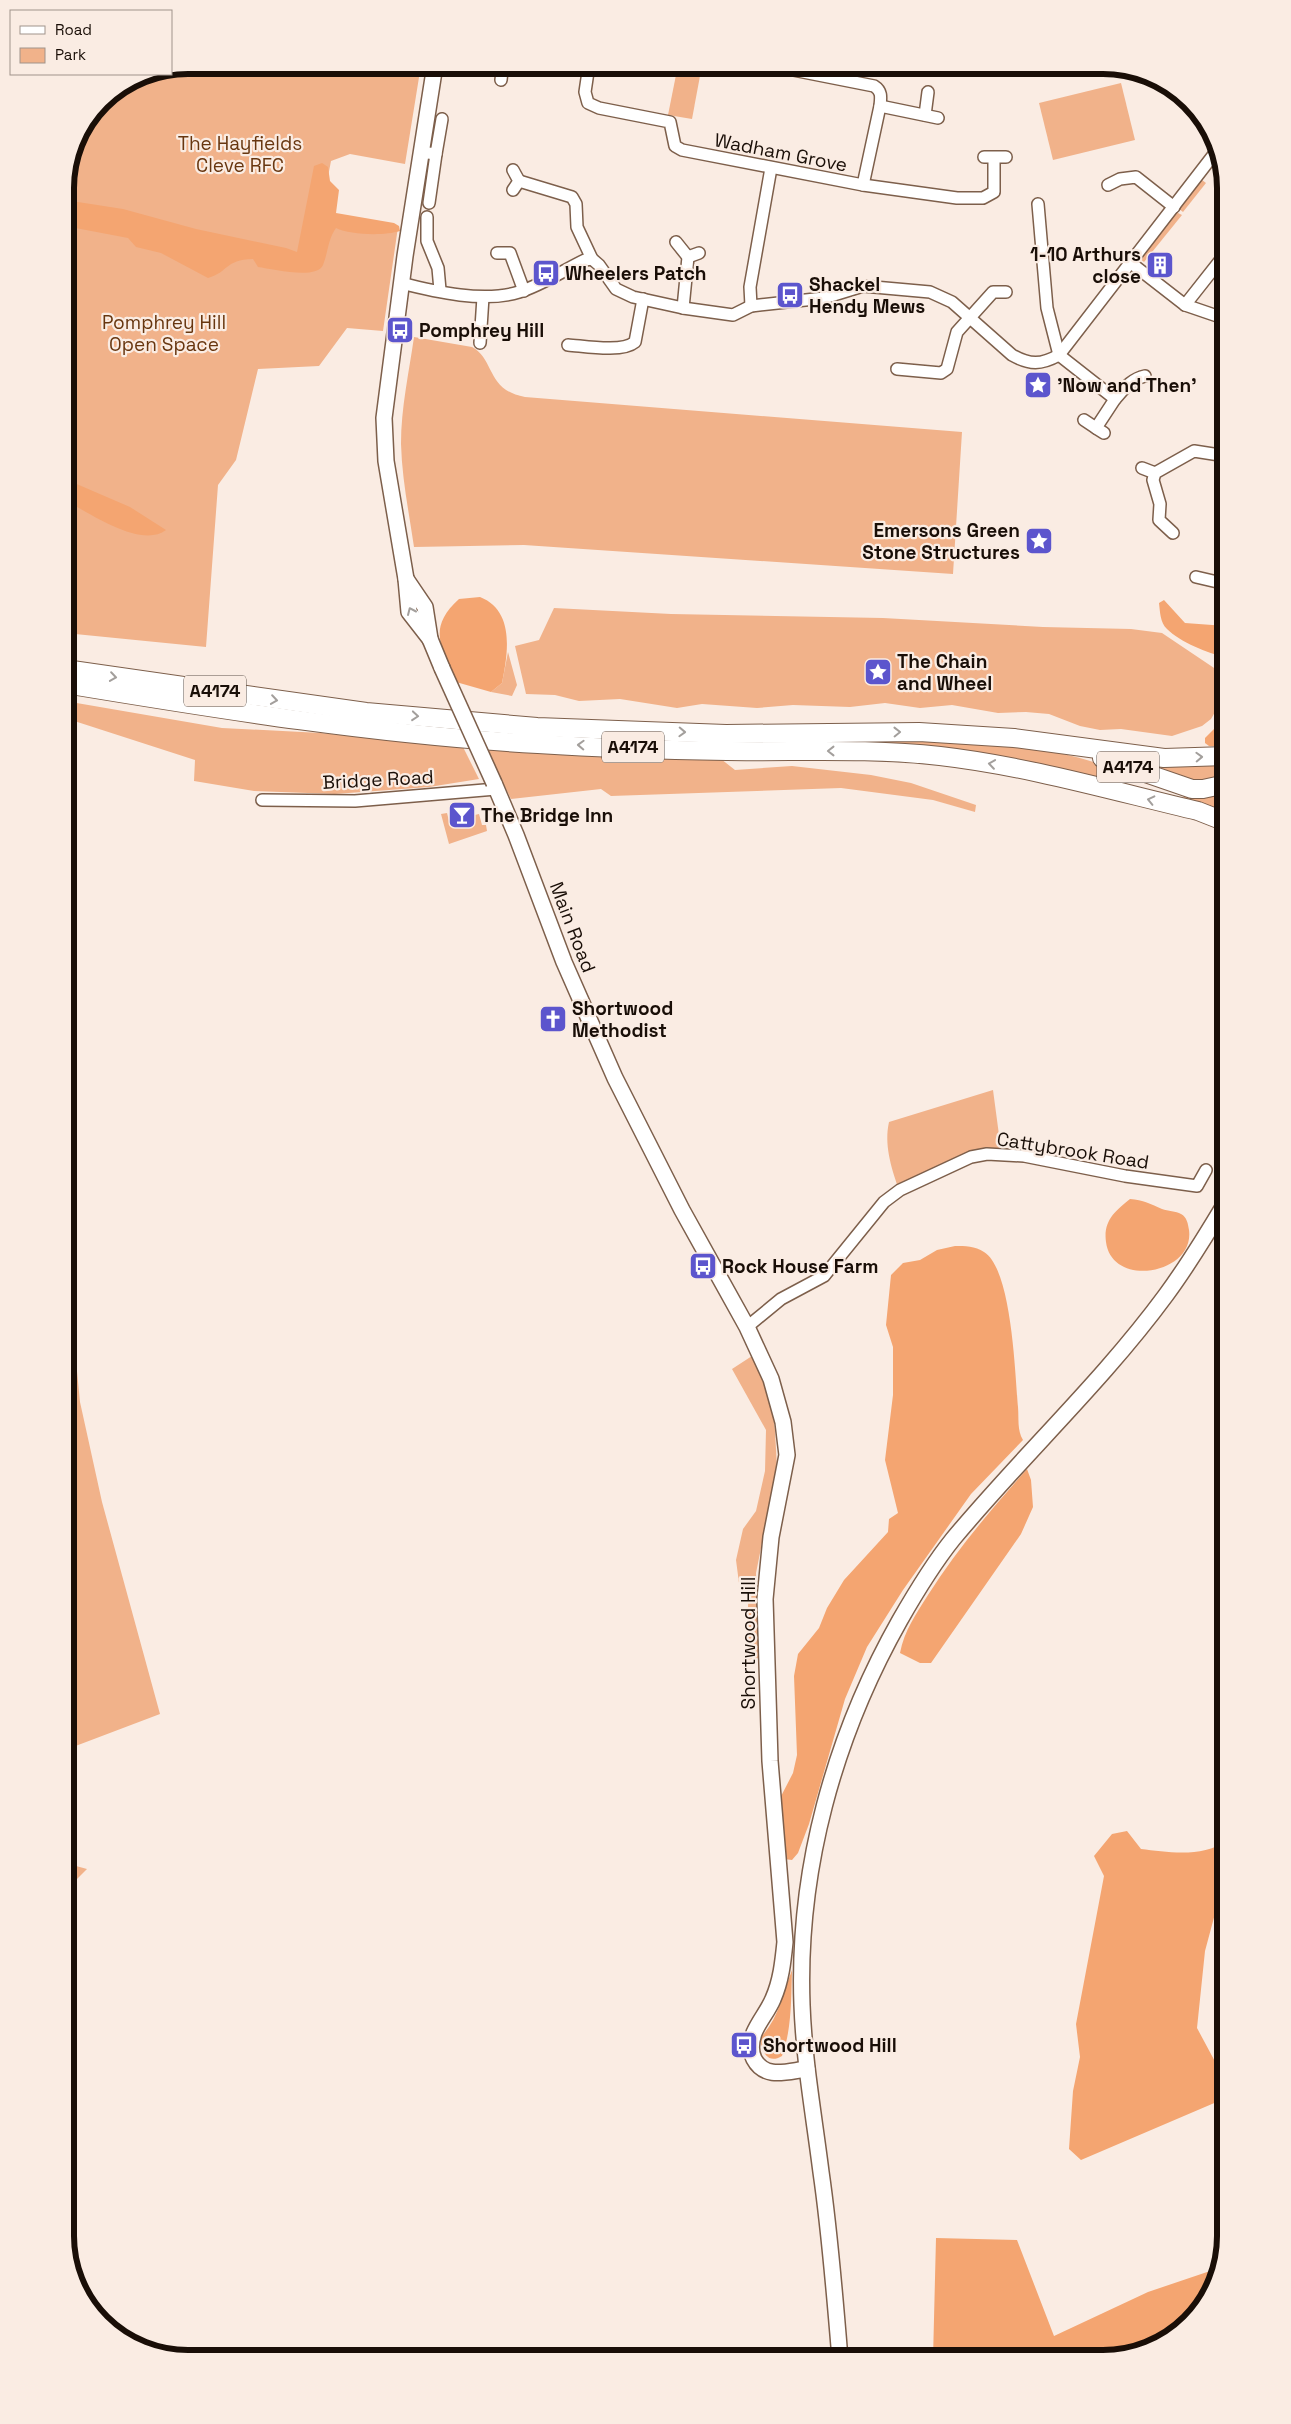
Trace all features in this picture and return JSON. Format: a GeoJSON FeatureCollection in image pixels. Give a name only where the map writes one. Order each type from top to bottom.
{"type":"FeatureCollection","features":[{"type":"Feature","properties":{"kind":"highway","name":"A4174"},"geometry":{"type":"LineString","coordinates":[[74,669],[366,712],[537,727],[726,734],[919,732],[1014,738],[1064,744],[1192,788],[1203,789],[1217,786]]}},
{"type":"Feature","properties":{"kind":"highway","name":"A4174"},"geometry":{"type":"LineString","coordinates":[[74,685],[244,713],[368,729],[527,743],[726,751],[870,751],[938,756],[1008,766],[1198,811],[1217,818]]}},
{"type":"Feature","properties":{"kind":"highway"},"geometry":{"type":"LineString","coordinates":[[1064,744],[1164,758],[1217,756]]}},
{"type":"Feature","properties":{"kind":"main road"},"geometry":{"type":"LineString","coordinates":[[401,283],[433,74]]}},
{"type":"Feature","properties":{"kind":"main road","name":"Main Road"},"geometry":{"type":"LineString","coordinates":[[401,283],[384,418],[386,461],[406,579],[425,607],[430,639],[495,786],[564,962],[614,1078],[682,1210],[748,1327]]}},
{"type":"Feature","properties":{"kind":"main road"},"geometry":{"type":"LineString","coordinates":[[839,2350],[824,2194],[807,2068],[802,2004],[803,1933],[814,1852],[835,1765],[864,1689],[909,1604],[952,1541],[1121,1351],[1166,1295],[1217,1216]]}},
{"type":"Feature","properties":{"kind":"main road","name":"Shortwood Hill"},"geometry":{"type":"LineString","coordinates":[[748,1327],[771,1379],[783,1422],[787,1455],[771,1537],[765,1599],[770,1762],[785,1942],[783,1969],[773,1998],[754,2034],[751,2045],[752,2056],[758,2066],[766,2072],[776,2073],[807,2068]]}},
{"type":"Feature","properties":{"kind":"street"},"geometry":{"type":"LineString","coordinates":[[501,80],[502,74]]}},
{"type":"Feature","properties":{"kind":"street","name":"Wadham Grove"},"geometry":{"type":"LineString","coordinates":[[587,74],[585,92],[588,103],[599,108],[670,122],[675,146],[682,150],[863,185],[957,198],[983,198],[994,192],[995,158]]}},
{"type":"Feature","properties":{"kind":"street"},"geometry":{"type":"LineString","coordinates":[[813,74],[874,86],[881,94],[863,185]]}},
{"type":"Feature","properties":{"kind":"street"},"geometry":{"type":"LineString","coordinates":[[925,115],[928,92]]}},
{"type":"Feature","properties":{"kind":"street"},"geometry":{"type":"LineString","coordinates":[[880,106],[938,118]]}},
{"type":"Feature","properties":{"kind":"street"},"geometry":{"type":"LineString","coordinates":[[430,203],[442,119]]}},
{"type":"Feature","properties":{"kind":"street"},"geometry":{"type":"LineString","coordinates":[[420,152],[436,154]]}},
{"type":"Feature","properties":{"kind":"street"},"geometry":{"type":"LineString","coordinates":[[513,170],[516,185],[572,197],[576,204],[577,227],[592,259],[599,265],[616,289],[643,299],[683,308],[733,315],[751,306],[824,298],[871,285],[937,295],[952,302],[1012,355],[1023,361],[1038,364],[1059,356],[1212,156]]}},
{"type":"Feature","properties":{"kind":"street"},"geometry":{"type":"LineString","coordinates":[[751,306],[750,287],[771,168]]}},
{"type":"Feature","properties":{"kind":"street"},"geometry":{"type":"LineString","coordinates":[[1108,185],[1120,179],[1136,177],[1174,207]]}},
{"type":"Feature","properties":{"kind":"street"},"geometry":{"type":"LineString","coordinates":[[1038,204],[1047,308],[1059,356],[1114,399]]}},
{"type":"Feature","properties":{"kind":"street"},"geometry":{"type":"LineString","coordinates":[[427,217],[427,241],[431,255],[438,268],[440,290]]}},
{"type":"Feature","properties":{"kind":"street"},"geometry":{"type":"LineString","coordinates":[[676,242],[688,257],[683,308]]}},
{"type":"Feature","properties":{"kind":"street"},"geometry":{"type":"LineString","coordinates":[[497,254],[514,250],[524,291]]}},
{"type":"Feature","properties":{"kind":"street"},"geometry":{"type":"LineString","coordinates":[[688,257],[699,253]]}},
{"type":"Feature","properties":{"kind":"street"},"geometry":{"type":"LineString","coordinates":[[401,283],[483,297],[500,297],[524,291],[586,260],[592,259]]}},
{"type":"Feature","properties":{"kind":"street"},"geometry":{"type":"LineString","coordinates":[[1185,305],[1217,260]]}},
{"type":"Feature","properties":{"kind":"street"},"geometry":{"type":"LineString","coordinates":[[1131,263],[1185,305],[1217,316]]}},
{"type":"Feature","properties":{"kind":"street"},"geometry":{"type":"LineString","coordinates":[[897,369],[942,373],[947,369],[956,332],[993,292],[1006,292]]}},
{"type":"Feature","properties":{"kind":"street"},"geometry":{"type":"LineString","coordinates":[[480,343],[483,297]]}},
{"type":"Feature","properties":{"kind":"street"},"geometry":{"type":"LineString","coordinates":[[568,345],[620,348],[632,345],[635,342],[643,299]]}},
{"type":"Feature","properties":{"kind":"street"},"geometry":{"type":"LineString","coordinates":[[1084,420],[1100,430],[1114,399],[1136,378],[1145,376]]}},
{"type":"Feature","properties":{"kind":"street"},"geometry":{"type":"LineString","coordinates":[[1173,533],[1155,522],[1160,504],[1153,480],[1155,473],[1194,451],[1217,455]]}},
{"type":"Feature","properties":{"kind":"street"},"geometry":{"type":"LineString","coordinates":[[1142,468],[1155,473]]}},
{"type":"Feature","properties":{"kind":"street"},"geometry":{"type":"LineString","coordinates":[[1196,577],[1217,582]]}},
{"type":"Feature","properties":{"kind":"street","name":"Bridge Road"},"geometry":{"type":"LineString","coordinates":[[262,800],[355,801],[495,786]]}},
{"type":"Feature","properties":{"kind":"street","name":"Cattybrook Road"},"geometry":{"type":"LineString","coordinates":[[748,1327],[781,1299],[824,1276],[878,1210],[900,1190],[970,1157],[987,1154],[1024,1156],[1125,1176],[1197,1186],[1206,1170]]}},
{"type":"Feature","properties":{"kind":"green space","name":"The Hayfields Cleve RFC"},"geometry":{"type":"Polygon","coordinates":[[[420,74],[405,164],[350,154],[331,161],[312,260],[74,212],[76,166],[82,144],[97,118],[113,102],[131,89],[144,82],[173,75],[420,74]]]}},
{"type":"Feature","properties":{"kind":"green space"},"geometry":{"type":"Polygon","coordinates":[[[676,74],[700,74],[692,119],[668,115],[676,74]]]}},
{"type":"Feature","properties":{"kind":"green space"},"geometry":{"type":"Polygon","coordinates":[[[1121,83],[1135,140],[1053,160],[1039,103],[1121,83]]]}},
{"type":"Feature","properties":{"kind":"green space"},"geometry":{"type":"Polygon","coordinates":[[[1202,180],[1206,183],[1183,212],[1179,209],[1202,180]]]}},
{"type":"Feature","properties":{"kind":"green space"},"geometry":{"type":"Polygon","coordinates":[[[1176,212],[1182,215],[1144,262],[1139,258],[1176,212]]]}},
{"type":"Feature","properties":{"kind":"green space","name":"Pomphrey Hill Open Space"},"geometry":{"type":"Polygon","coordinates":[[[74,214],[313,262],[323,216],[398,227],[383,331],[347,328],[319,366],[258,369],[236,460],[218,485],[206,647],[74,634],[74,214]]]}},
{"type":"Feature","properties":{"kind":"green space"},"geometry":{"type":"Polygon","coordinates":[[[414,337],[472,347],[479,352],[492,374],[504,388],[525,397],[962,432],[953,574],[524,545],[414,547],[404,483],[401,431],[414,337]]]}},
{"type":"Feature","properties":{"kind":"green space"},"geometry":{"type":"Polygon","coordinates":[[[554,608],[671,614],[883,618],[1043,627],[1131,629],[1162,633],[1217,670],[1217,709],[1211,719],[1202,726],[1172,736],[1121,729],[1100,730],[1080,726],[1049,714],[1026,712],[998,713],[952,705],[920,708],[885,703],[850,707],[793,705],[757,708],[702,704],[677,708],[620,699],[579,701],[555,695],[526,694],[515,646],[539,640],[554,608]]]}},
{"type":"Feature","properties":{"kind":"green space"},"geometry":{"type":"Polygon","coordinates":[[[508,652],[517,685],[512,696],[491,692],[502,683],[508,652]]]}},
{"type":"Feature","properties":{"kind":"green space"},"geometry":{"type":"Polygon","coordinates":[[[85,679],[261,706],[344,716],[1003,744],[1051,751],[1098,763],[1128,776],[1125,780],[675,741],[458,730],[342,719],[264,709],[85,679]]]}},
{"type":"Feature","properties":{"kind":"green space"},"geometry":{"type":"Polygon","coordinates":[[[74,703],[222,728],[321,733],[463,747],[479,779],[429,787],[335,794],[254,791],[194,781],[195,760],[74,721],[74,703]]]}},
{"type":"Feature","properties":{"kind":"green space"},"geometry":{"type":"Polygon","coordinates":[[[486,749],[721,759],[735,770],[792,766],[871,775],[911,783],[976,805],[975,812],[933,800],[841,788],[611,796],[601,789],[511,799],[486,749]]]}},
{"type":"Feature","properties":{"kind":"green space"},"geometry":{"type":"Polygon","coordinates":[[[1217,761],[1217,779],[1198,782],[1153,765],[1217,761]]]}},
{"type":"Feature","properties":{"kind":"green space"},"geometry":{"type":"Polygon","coordinates":[[[1183,795],[1217,796],[1217,809],[1184,798],[1183,795]]]}},
{"type":"Feature","properties":{"kind":"green space"},"geometry":{"type":"Polygon","coordinates":[[[447,813],[449,821],[479,814],[482,825],[486,825],[487,831],[449,844],[441,814],[447,813]]]}},
{"type":"Feature","properties":{"kind":"green space"},"geometry":{"type":"Polygon","coordinates":[[[993,1090],[1001,1150],[961,1155],[898,1187],[888,1147],[889,1122],[993,1090]]]}},
{"type":"Feature","properties":{"kind":"green space"},"geometry":{"type":"Polygon","coordinates":[[[74,1340],[80,1402],[102,1502],[160,1714],[74,1747],[74,1340]]]}},
{"type":"Feature","properties":{"kind":"green space"},"geometry":{"type":"Polygon","coordinates":[[[752,1356],[771,1397],[777,1468],[756,1573],[759,1658],[744,1660],[749,1593],[739,1583],[736,1560],[743,1529],[756,1511],[765,1471],[766,1430],[732,1369],[752,1356]]]}},
{"type":"Feature","properties":{"kind":"green space"},"geometry":{"type":"Polygon","coordinates":[[[74,1865],[87,1869],[74,1882],[74,1865]]]}},
{"type":"Feature","properties":{"kind":"shaded area"},"geometry":{"type":"Polygon","coordinates":[[[322,163],[328,167],[330,181],[339,190],[336,213],[394,223],[399,226],[400,231],[385,234],[367,234],[336,228],[331,237],[323,265],[312,272],[303,273],[258,267],[253,259],[232,264],[215,276],[208,278],[161,253],[136,247],[128,238],[74,228],[74,201],[123,209],[196,229],[297,252],[314,166],[322,163]]]}},
{"type":"Feature","properties":{"kind":"shaded area"},"geometry":{"type":"Polygon","coordinates":[[[74,483],[130,507],[166,530],[155,535],[143,535],[115,527],[74,505],[74,483]]]}},
{"type":"Feature","properties":{"kind":"shaded area"},"geometry":{"type":"Polygon","coordinates":[[[480,597],[491,603],[499,612],[504,622],[506,634],[506,659],[502,683],[491,692],[456,682],[442,648],[440,638],[443,619],[449,609],[459,599],[480,597]]]}},
{"type":"Feature","properties":{"kind":"shaded area"},"geometry":{"type":"Polygon","coordinates":[[[1164,600],[1185,623],[1217,625],[1217,655],[1187,643],[1167,629],[1162,620],[1159,603],[1164,600]]]}},
{"type":"Feature","properties":{"kind":"shaded area"},"geometry":{"type":"Polygon","coordinates":[[[1217,726],[1217,746],[1209,746],[1205,743],[1205,738],[1217,726]]]}},
{"type":"Feature","properties":{"kind":"shaded area"},"geometry":{"type":"Polygon","coordinates":[[[1130,1199],[1143,1201],[1162,1209],[1177,1212],[1185,1217],[1189,1230],[1187,1245],[1179,1257],[1167,1266],[1152,1270],[1136,1270],[1122,1266],[1112,1257],[1106,1242],[1106,1228],[1115,1212],[1130,1199]]]}},
{"type":"Feature","properties":{"kind":"shaded area"},"geometry":{"type":"Polygon","coordinates":[[[955,1246],[974,1247],[984,1252],[993,1262],[1001,1279],[1010,1324],[1019,1428],[1023,1440],[971,1494],[903,1590],[867,1647],[845,1699],[809,1824],[798,1853],[792,1860],[784,1859],[777,1804],[793,1773],[797,1755],[794,1676],[798,1654],[819,1628],[827,1608],[844,1580],[888,1532],[889,1519],[898,1513],[885,1460],[893,1395],[893,1347],[886,1325],[891,1275],[903,1263],[920,1260],[937,1250],[955,1246]]]}},
{"type":"Feature","properties":{"kind":"shaded area"},"geometry":{"type":"Polygon","coordinates":[[[1027,1469],[1031,1480],[1033,1507],[1021,1534],[931,1663],[920,1663],[900,1653],[904,1637],[911,1623],[939,1578],[975,1530],[1027,1469]]]}},
{"type":"Feature","properties":{"kind":"shaded area"},"geometry":{"type":"Polygon","coordinates":[[[1127,1831],[1141,1849],[1196,1852],[1217,1846],[1217,1909],[1205,1951],[1197,2028],[1217,2065],[1217,2102],[1081,2160],[1069,2149],[1073,2091],[1080,2057],[1076,2024],[1104,1876],[1094,1856],[1112,1834],[1127,1831]]]}},
{"type":"Feature","properties":{"kind":"shaded area"},"geometry":{"type":"Polygon","coordinates":[[[792,1970],[788,2035],[782,2056],[773,2059],[769,2058],[764,2052],[760,2038],[776,2015],[792,1970]]]}},
{"type":"Feature","properties":{"kind":"shaded area"},"geometry":{"type":"Polygon","coordinates":[[[936,2238],[1017,2240],[1054,2336],[1148,2292],[1212,2270],[1198,2299],[1189,2311],[1166,2331],[1147,2342],[1110,2350],[933,2350],[936,2238]]]}},
{"type":"Feature","properties":{"kind":"place","name":"1-10 Arthurs close"},"geometry":{"type":"Point","coordinates":[1160,265]}},
{"type":"Feature","properties":{"kind":"place","name":"Wheelers Patch"},"geometry":{"type":"Point","coordinates":[546,273]}},
{"type":"Feature","properties":{"kind":"place","name":"Shackel Hendy Mews"},"geometry":{"type":"Point","coordinates":[790,295]}},
{"type":"Feature","properties":{"kind":"place","name":"Pomphrey Hill"},"geometry":{"type":"Point","coordinates":[400,330]}},
{"type":"Feature","properties":{"kind":"place","name":"'Now and Then'"},"geometry":{"type":"Point","coordinates":[1038,385]}},
{"type":"Feature","properties":{"kind":"place","name":"Emersons Green Stone Structures"},"geometry":{"type":"Point","coordinates":[1039,541]}},
{"type":"Feature","properties":{"kind":"place","name":"The Chain and Wheel"},"geometry":{"type":"Point","coordinates":[878,672]}},
{"type":"Feature","properties":{"kind":"place","name":"The Bridge Inn"},"geometry":{"type":"Point","coordinates":[462,815]}},
{"type":"Feature","properties":{"kind":"place","name":"Shortwood Methodist"},"geometry":{"type":"Point","coordinates":[553,1019]}},
{"type":"Feature","properties":{"kind":"place","name":"Rock House Farm"},"geometry":{"type":"Point","coordinates":[703,1266]}},
{"type":"Feature","properties":{"kind":"place","name":"Shortwood Hill"},"geometry":{"type":"Point","coordinates":[744,2045]}}]}
